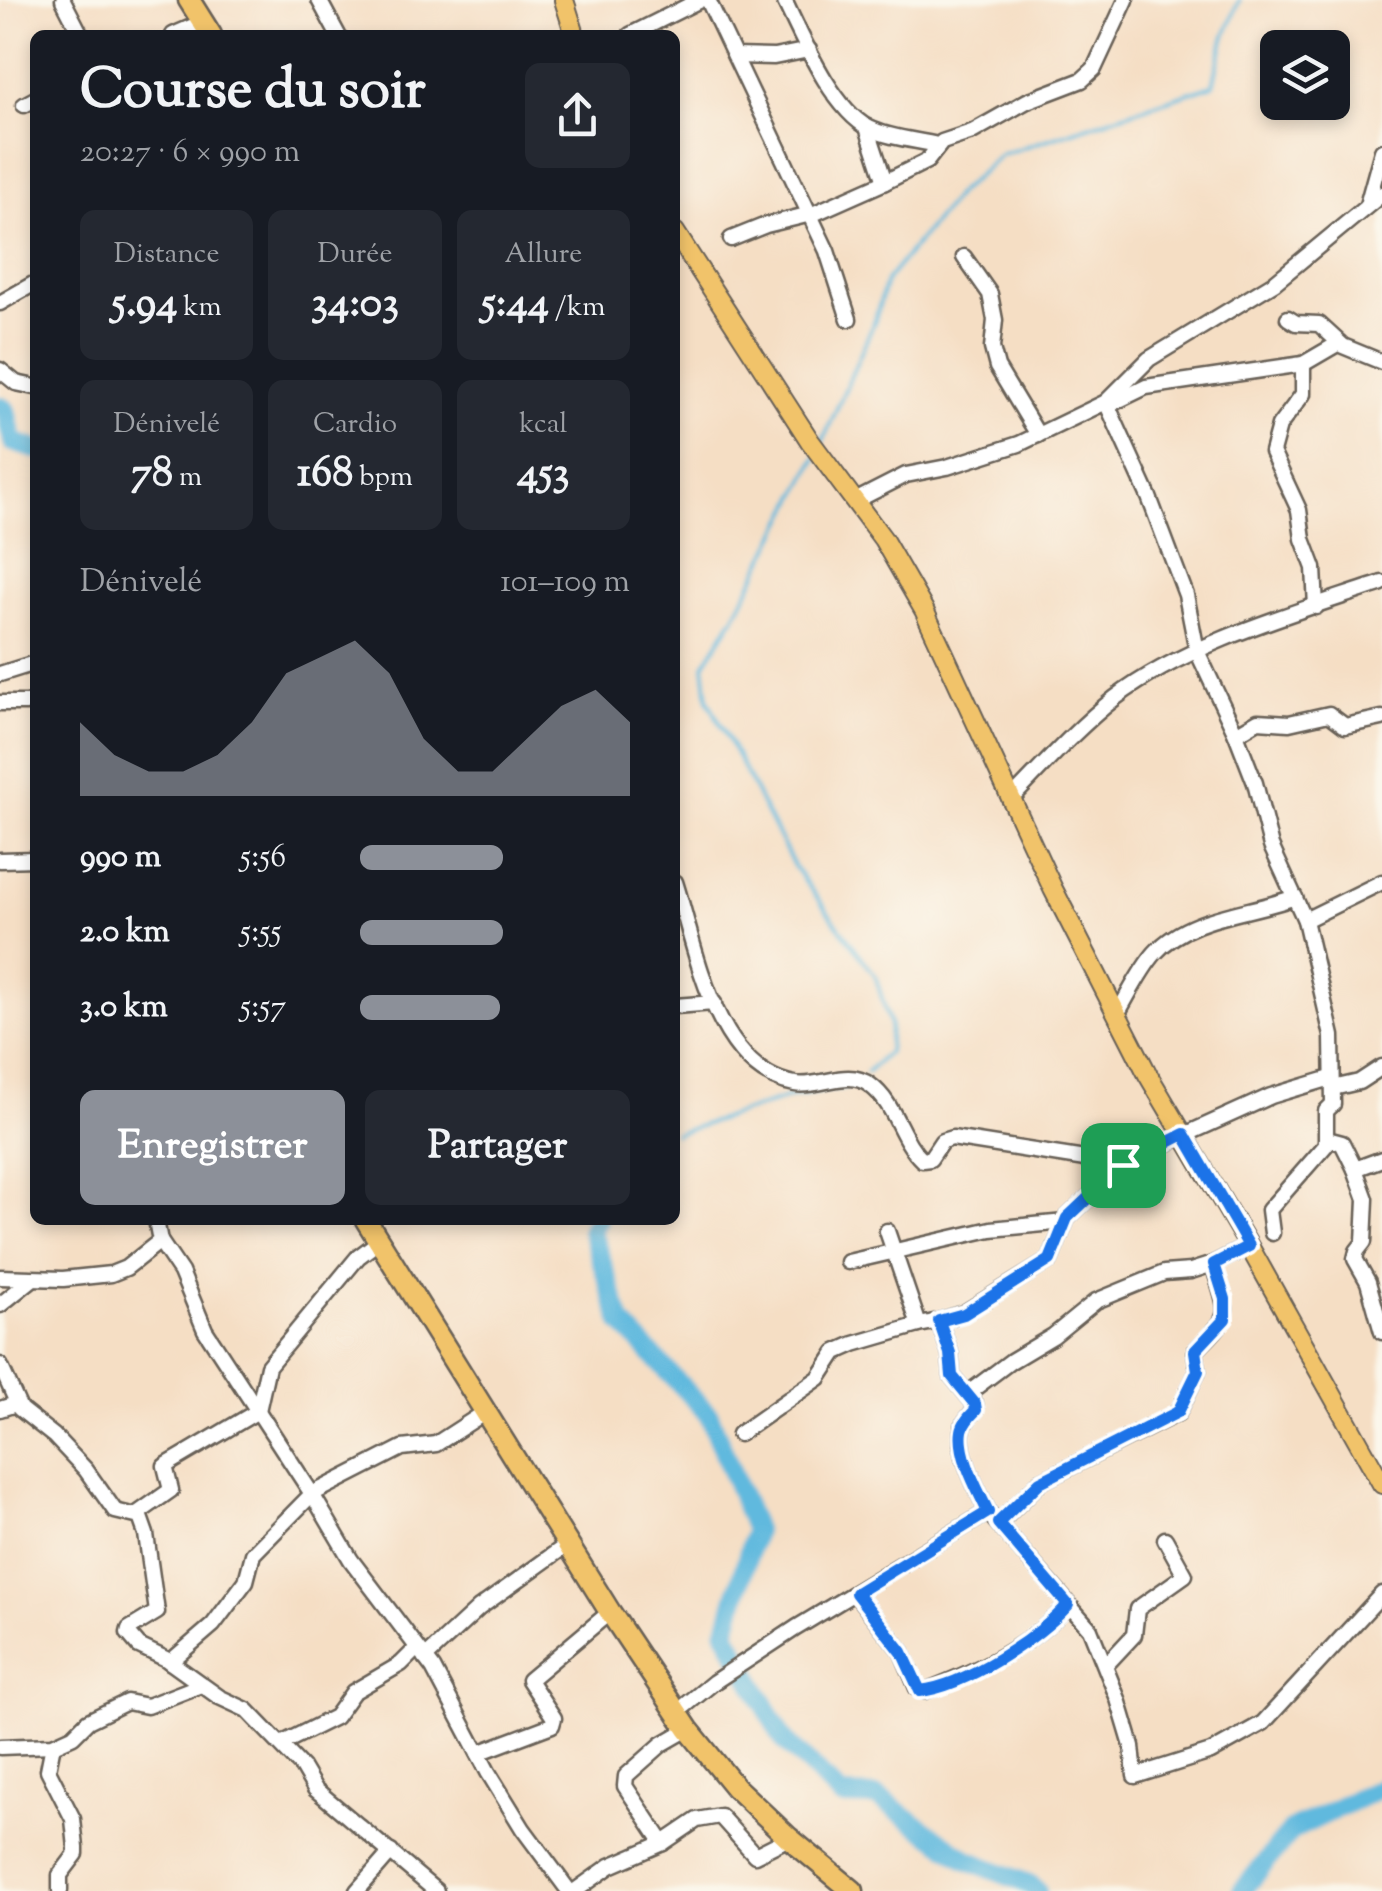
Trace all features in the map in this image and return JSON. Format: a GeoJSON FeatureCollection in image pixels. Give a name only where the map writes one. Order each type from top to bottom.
{"type":"FeatureCollection","features":[{"type":"Feature","properties":{"kind":"highway"},"geometry":{"type":"LineString","coordinates":[[188,0],[207,28]]}},
{"type":"Feature","properties":{"kind":"highway"},"geometry":{"type":"LineString","coordinates":[[369,1225],[682,1721],[735,1787],[852,1891]]}},
{"type":"Feature","properties":{"kind":"main road"},"geometry":{"type":"LineString","coordinates":[[564,0],[573,30]]}},
{"type":"Feature","properties":{"kind":"main road"},"geometry":{"type":"LineString","coordinates":[[680,240],[810,441],[883,539],[924,610],[1010,800],[1148,1075],[1382,1484]]}},
{"type":"Feature","properties":{"kind":"street"},"geometry":{"type":"LineString","coordinates":[[63,0],[78,30]]}},
{"type":"Feature","properties":{"kind":"street"},"geometry":{"type":"LineString","coordinates":[[319,0],[335,30]]}},
{"type":"Feature","properties":{"kind":"street"},"geometry":{"type":"LineString","coordinates":[[640,30],[700,0]]}},
{"type":"Feature","properties":{"kind":"street"},"geometry":{"type":"LineString","coordinates":[[708,0],[827,251],[849,319]]}},
{"type":"Feature","properties":{"kind":"street"},"geometry":{"type":"LineString","coordinates":[[784,0],[844,106],[867,127],[938,145]]}},
{"type":"Feature","properties":{"kind":"street"},"geometry":{"type":"LineString","coordinates":[[1112,0],[1118,17]]}},
{"type":"Feature","properties":{"kind":"street"},"geometry":{"type":"LineString","coordinates":[[731,239],[766,225],[810,215],[884,182],[927,161],[938,145],[972,132],[1027,101],[1082,80],[1094,69],[1126,0]]}},
{"type":"Feature","properties":{"kind":"street"},"geometry":{"type":"LineString","coordinates":[[735,56],[774,56],[809,50]]}},
{"type":"Feature","properties":{"kind":"street"},"geometry":{"type":"LineString","coordinates":[[867,127],[884,182]]}},
{"type":"Feature","properties":{"kind":"street"},"geometry":{"type":"LineString","coordinates":[[1366,205],[1382,151]]}},
{"type":"Feature","properties":{"kind":"street"},"geometry":{"type":"LineString","coordinates":[[1107,404],[1149,358],[1274,283],[1381,195]]}},
{"type":"Feature","properties":{"kind":"street"},"geometry":{"type":"LineString","coordinates":[[964,257],[990,294],[995,320],[992,348],[997,367],[1038,435]]}},
{"type":"Feature","properties":{"kind":"street"},"geometry":{"type":"LineString","coordinates":[[0,303],[30,285]]}},
{"type":"Feature","properties":{"kind":"street"},"geometry":{"type":"LineString","coordinates":[[1288,318],[1296,323],[1319,324],[1339,343],[1382,362]]}},
{"type":"Feature","properties":{"kind":"street"},"geometry":{"type":"LineString","coordinates":[[855,501],[906,475],[1007,449],[1146,387],[1303,364],[1339,343]]}},
{"type":"Feature","properties":{"kind":"street"},"geometry":{"type":"LineString","coordinates":[[1303,364],[1303,394],[1282,422],[1272,452],[1298,510],[1314,568],[1316,607]]}},
{"type":"Feature","properties":{"kind":"street"},"geometry":{"type":"LineString","coordinates":[[0,370],[16,383],[30,386]]}},
{"type":"Feature","properties":{"kind":"street"},"geometry":{"type":"LineString","coordinates":[[1107,404],[1149,498],[1186,595],[1197,651],[1236,734],[1255,782],[1271,846],[1305,920],[1330,1022],[1333,1104],[1326,1111],[1327,1139],[1323,1150],[1270,1210],[1272,1233]]}},
{"type":"Feature","properties":{"kind":"street"},"geometry":{"type":"LineString","coordinates":[[1010,800],[1091,718],[1148,676],[1197,651],[1382,583]]}},
{"type":"Feature","properties":{"kind":"street"},"geometry":{"type":"LineString","coordinates":[[0,674],[30,665]]}},
{"type":"Feature","properties":{"kind":"street"},"geometry":{"type":"LineString","coordinates":[[0,703],[30,703]]}},
{"type":"Feature","properties":{"kind":"street"},"geometry":{"type":"LineString","coordinates":[[1236,734],[1266,720],[1289,723],[1328,714],[1345,726],[1382,718]]}},
{"type":"Feature","properties":{"kind":"street"},"geometry":{"type":"LineString","coordinates":[[0,860],[30,858]]}},
{"type":"Feature","properties":{"kind":"street"},"geometry":{"type":"LineString","coordinates":[[1305,920],[1382,882]]}},
{"type":"Feature","properties":{"kind":"street"},"geometry":{"type":"LineString","coordinates":[[680,898],[721,1022],[745,1056],[782,1080],[814,1084],[849,1077],[872,1086],[887,1100],[922,1160],[930,1159],[942,1141],[952,1138],[1123,1165]]}},
{"type":"Feature","properties":{"kind":"street"},"geometry":{"type":"LineString","coordinates":[[1118,1014],[1152,956],[1172,938],[1204,922],[1295,898]]}},
{"type":"Feature","properties":{"kind":"street"},"geometry":{"type":"LineString","coordinates":[[680,1006],[714,1003]]}},
{"type":"Feature","properties":{"kind":"street"},"geometry":{"type":"LineString","coordinates":[[739,1434],[819,1378],[836,1352],[919,1324],[964,1314],[1050,1260],[1065,1222],[1123,1165],[1271,1096],[1364,1080],[1382,1067]]}},
{"type":"Feature","properties":{"kind":"street"},"geometry":{"type":"LineString","coordinates":[[1327,1139],[1342,1143],[1366,1199],[1364,1242],[1356,1250],[1355,1258],[1368,1282],[1381,1326]]}},
{"type":"Feature","properties":{"kind":"street"},"geometry":{"type":"LineString","coordinates":[[1354,1169],[1382,1159]]}},
{"type":"Feature","properties":{"kind":"street"},"geometry":{"type":"LineString","coordinates":[[848,1262],[991,1229],[1065,1222]]}},
{"type":"Feature","properties":{"kind":"street"},"geometry":{"type":"LineString","coordinates":[[157,1225],[160,1241],[181,1272],[206,1330],[350,1560],[443,1684],[478,1753],[524,1829],[572,1891],[697,1820],[716,1815],[756,1855],[789,1838]]}},
{"type":"Feature","properties":{"kind":"street"},"geometry":{"type":"LineString","coordinates":[[887,1231],[919,1324]]}},
{"type":"Feature","properties":{"kind":"street"},"geometry":{"type":"LineString","coordinates":[[0,1277],[30,1280],[118,1272],[160,1241]]}},
{"type":"Feature","properties":{"kind":"street"},"geometry":{"type":"LineString","coordinates":[[0,1364],[16,1404],[92,1476],[115,1512],[137,1514],[170,1490],[166,1466],[258,1411],[268,1366],[358,1257],[378,1242]]}},
{"type":"Feature","properties":{"kind":"street"},"geometry":{"type":"LineString","coordinates":[[968,1394],[1096,1301],[1164,1273],[1214,1264],[1249,1246]]}},
{"type":"Feature","properties":{"kind":"street"},"geometry":{"type":"LineString","coordinates":[[662,1843],[625,1786],[626,1776],[730,1671],[856,1593],[993,1517],[1040,1482],[1178,1412],[1198,1371],[1195,1351],[1217,1331],[1226,1316],[1214,1264]]}},
{"type":"Feature","properties":{"kind":"street"},"geometry":{"type":"LineString","coordinates":[[0,1305],[30,1280]]}},
{"type":"Feature","properties":{"kind":"street"},"geometry":{"type":"LineString","coordinates":[[939,1321],[950,1353],[952,1376],[976,1406],[963,1425],[964,1448],[993,1517],[1090,1629],[1132,1746],[1133,1774],[1138,1777],[1211,1752],[1263,1722],[1382,1594]]}},
{"type":"Feature","properties":{"kind":"street"},"geometry":{"type":"LineString","coordinates":[[0,1409],[16,1404]]}},
{"type":"Feature","properties":{"kind":"street"},"geometry":{"type":"LineString","coordinates":[[170,1662],[213,1625],[246,1581],[253,1554],[312,1494],[402,1448],[436,1444],[486,1411]]}},
{"type":"Feature","properties":{"kind":"street"},"geometry":{"type":"LineString","coordinates":[[137,1514],[146,1534],[157,1612],[128,1633],[139,1646],[248,1710],[282,1744],[315,1789],[436,1891]]}},
{"type":"Feature","properties":{"kind":"street"},"geometry":{"type":"LineString","coordinates":[[1106,1666],[1134,1635],[1136,1609],[1185,1576],[1165,1539]]}},
{"type":"Feature","properties":{"kind":"street"},"geometry":{"type":"LineString","coordinates":[[282,1744],[335,1717],[353,1692],[421,1652],[568,1544]]}},
{"type":"Feature","properties":{"kind":"street"},"geometry":{"type":"LineString","coordinates":[[856,1593],[902,1652],[920,1691],[992,1663],[1045,1629],[1068,1605]]}},
{"type":"Feature","properties":{"kind":"street"},"geometry":{"type":"LineString","coordinates":[[478,1753],[552,1725],[554,1718],[528,1680],[610,1612]]}},
{"type":"Feature","properties":{"kind":"street"},"geometry":{"type":"LineString","coordinates":[[0,1746],[52,1745],[127,1702],[147,1706],[201,1685]]}},
{"type":"Feature","properties":{"kind":"street"},"geometry":{"type":"LineString","coordinates":[[52,1745],[48,1770],[73,1819],[76,1848],[76,1854],[60,1875],[60,1891]]}},
{"type":"Feature","properties":{"kind":"street"},"geometry":{"type":"LineString","coordinates":[[357,1891],[391,1852]]}},
{"type":"Feature","properties":{"kind":"waterway"},"geometry":{"type":"LineString","coordinates":[[821,445],[875,320],[886,281],[958,193],[1000,155],[1213,85],[1239,0]]}},
{"type":"Feature","properties":{"kind":"waterway"},"geometry":{"type":"LineString","coordinates":[[0,406],[6,410],[13,442],[30,447]]}},
{"type":"Feature","properties":{"kind":"waterway"},"geometry":{"type":"LineString","coordinates":[[816,458],[735,616],[704,665],[708,700],[795,868],[875,975],[890,1025],[888,1052],[867,1072]]}},
{"type":"Feature","properties":{"kind":"waterway"},"geometry":{"type":"LineString","coordinates":[[680,1132],[790,1097],[852,1086]]}},
{"type":"Feature","properties":{"kind":"waterway"},"geometry":{"type":"LineString","coordinates":[[594,1225],[591,1230],[622,1323],[709,1415],[755,1530],[726,1632],[783,1739],[841,1796],[878,1797],[968,1860],[1031,1885],[1037,1891]]}},
{"type":"Feature","properties":{"kind":"waterway"},"geometry":{"type":"LineString","coordinates":[[1242,1891],[1292,1830],[1382,1787]]}},
{"type":"Feature","properties":{"kind":"route"},"geometry":{"type":"LineString","coordinates":[[1184,1134],[1249,1246],[1214,1264],[1225,1299],[1225,1319],[1195,1351],[1198,1371],[1178,1412],[1040,1482],[998,1523],[1068,1605],[1045,1629],[992,1663],[920,1691],[902,1652],[856,1593],[988,1512],[974,1481],[961,1434],[963,1425],[976,1410],[975,1404],[951,1374],[950,1353],[939,1321],[964,1314],[1050,1260],[1067,1218],[1123,1165],[1184,1134]]}}]}
